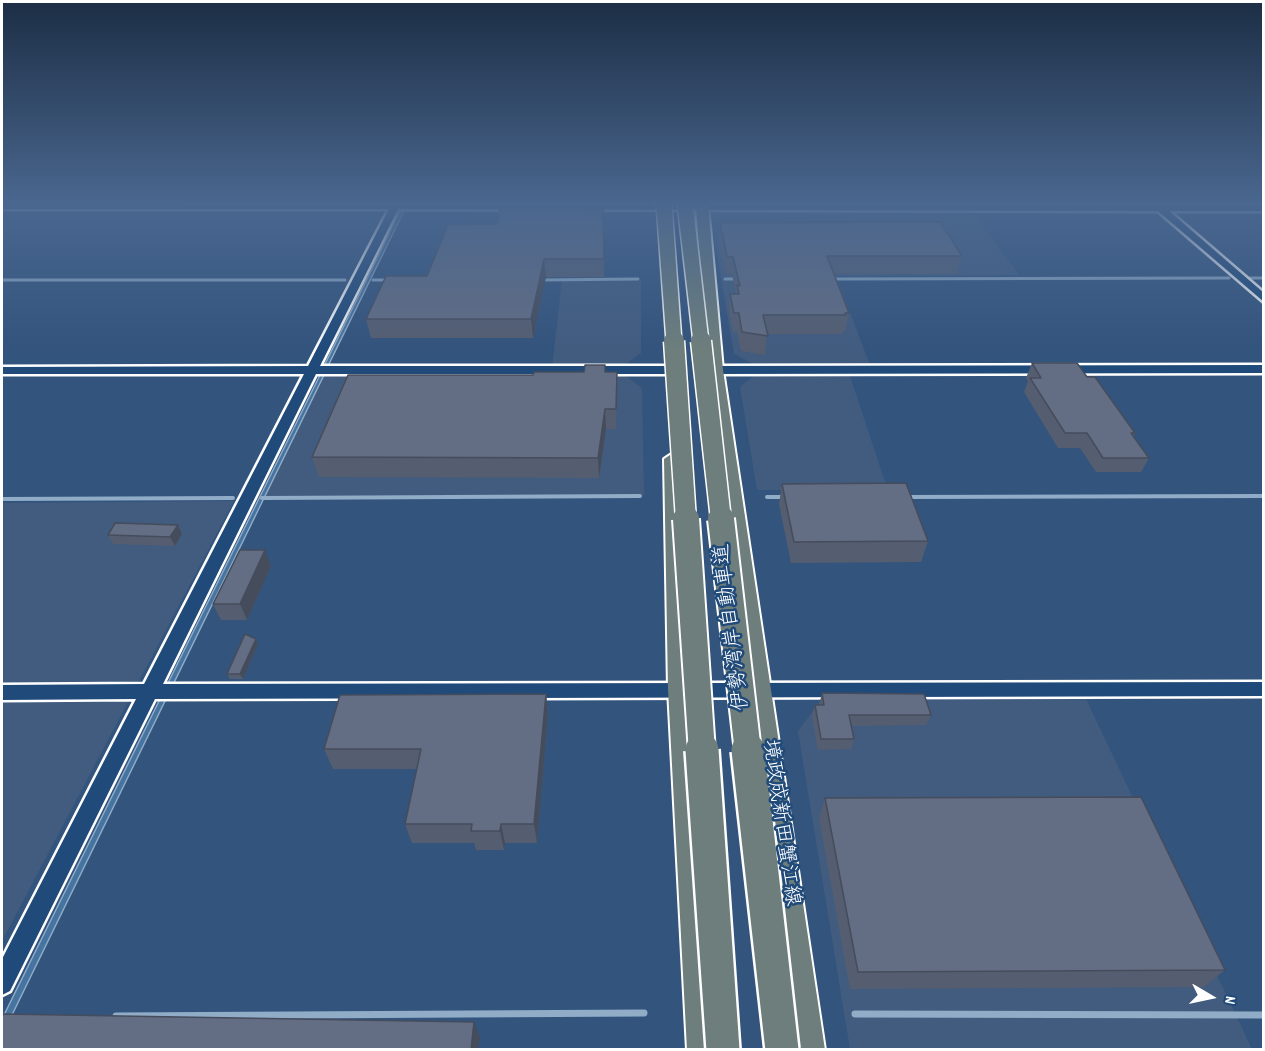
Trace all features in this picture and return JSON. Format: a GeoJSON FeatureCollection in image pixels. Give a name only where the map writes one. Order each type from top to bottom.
{"type":"FeatureCollection","features":[{"type":"Feature","properties":{"kind":"highway","name":"伊勢湾岸自動車道"},"geometry":{"type":"LineString","coordinates":[[665,253],[723,1050]]}},
{"type":"Feature","properties":{"kind":"highway","name":"伊勢湾岸自動車道"},"geometry":{"type":"LineString","coordinates":[[702,253],[782,1050]]}},
{"type":"Feature","properties":{"kind":"main road"},"geometry":{"type":"LineString","coordinates":[[664,253],[671,370],[680,689],[703,1050]]}},
{"type":"Feature","properties":{"kind":"main road","name":"境政成新田蟹江線"},"geometry":{"type":"LineString","coordinates":[[702,253],[715,370],[761,689],[809,1050]]}},
{"type":"Feature","properties":{"kind":"street"},"geometry":{"type":"LineString","coordinates":[[2,983],[155,692],[311,369],[371,253]]}},
{"type":"Feature","properties":{"kind":"street"},"geometry":{"type":"LineString","coordinates":[[1211,253],[1263,299]]}},
{"type":"Feature","properties":{"kind":"street"},"geometry":{"type":"LineString","coordinates":[[715,370],[1263,369]]}},
{"type":"Feature","properties":{"kind":"street"},"geometry":{"type":"LineString","coordinates":[[2,370],[671,370]]}},
{"type":"Feature","properties":{"kind":"street"},"geometry":{"type":"LineString","coordinates":[[2,692],[1263,689]]}},
{"type":"Feature","properties":{"kind":"shaded area"},"geometry":{"type":"Polygon","coordinates":[[[380,253],[383,253],[328,366],[324,366],[380,253]]]}},
{"type":"Feature","properties":{"kind":"shaded area"},"geometry":{"type":"Polygon","coordinates":[[[717,253],[1003,253],[1019,275],[836,276],[870,365],[757,366],[734,354],[717,253]]]}},
{"type":"Feature","properties":{"kind":"shaded area"},"geometry":{"type":"Polygon","coordinates":[[[562,280],[641,280],[641,353],[622,367],[552,368],[562,280]]]}},
{"type":"Feature","properties":{"kind":"shaded area"},"geometry":{"type":"Polygon","coordinates":[[[330,372],[623,374],[642,388],[644,495],[265,496],[325,374],[330,372]]]}},
{"type":"Feature","properties":{"kind":"shaded area"},"geometry":{"type":"Polygon","coordinates":[[[849,373],[888,491],[757,490],[740,387],[756,374],[849,373]]]}},
{"type":"Feature","properties":{"kind":"shaded area"},"geometry":{"type":"Polygon","coordinates":[[[320,375],[324,375],[11,1017],[2,1019],[320,375]]]}},
{"type":"Feature","properties":{"kind":"shaded area"},"geometry":{"type":"Polygon","coordinates":[[[234,501],[2,941],[2,503],[234,501]]]}},
{"type":"Feature","properties":{"kind":"shaded area"},"geometry":{"type":"Polygon","coordinates":[[[1086,699],[1252,1049],[850,1049],[798,731],[821,700],[1086,699]]]}},
{"type":"Feature","properties":{"kind":"building"},"geometry":{"type":"Polygon","coordinates":[[[436,253],[604,253],[604,259],[544,259],[531,319],[366,319],[386,276],[427,276],[436,253]]]}},
{"type":"Feature","properties":{"kind":"building"},"geometry":{"type":"Polygon","coordinates":[[[726,253],[960,253],[962,256],[827,256],[849,313],[845,313],[846,315],[763,315],[768,336],[742,332],[739,313],[734,313],[730,294],[739,294],[737,285],[740,286],[733,257],[727,257],[726,253]]]}},
{"type":"Feature","properties":{"kind":"building"},"geometry":{"type":"Polygon","coordinates":[[[1032,363],[1077,363],[1087,377],[1095,377],[1135,433],[1131,433],[1149,458],[1103,458],[1087,433],[1065,433],[1030,378],[1041,378],[1032,363]]]}},
{"type":"Feature","properties":{"kind":"building"},"geometry":{"type":"Polygon","coordinates":[[[585,365],[605,365],[605,372],[617,372],[616,409],[605,409],[598,458],[312,457],[348,375],[533,375],[534,372],[584,372],[585,365]]]}},
{"type":"Feature","properties":{"kind":"building"},"geometry":{"type":"Polygon","coordinates":[[[906,483],[928,541],[794,542],[782,484],[906,483]]]}},
{"type":"Feature","properties":{"kind":"building"},"geometry":{"type":"Polygon","coordinates":[[[115,523],[178,525],[170,537],[108,535],[115,523]]]}},
{"type":"Feature","properties":{"kind":"building"},"geometry":{"type":"Polygon","coordinates":[[[240,550],[265,550],[240,604],[213,604],[240,550]]]}},
{"type":"Feature","properties":{"kind":"building"},"geometry":{"type":"Polygon","coordinates":[[[245,634],[256,639],[240,674],[227,674],[245,634]]]}},
{"type":"Feature","properties":{"kind":"building"},"geometry":{"type":"Polygon","coordinates":[[[822,693],[924,694],[931,715],[849,715],[854,739],[821,739],[815,705],[824,705],[822,693]]]}},
{"type":"Feature","properties":{"kind":"building"},"geometry":{"type":"Polygon","coordinates":[[[546,694],[534,824],[501,824],[500,831],[471,831],[472,824],[405,824],[421,749],[324,749],[340,695],[546,694]]]}},
{"type":"Feature","properties":{"kind":"building"},"geometry":{"type":"Polygon","coordinates":[[[1141,797],[1225,970],[858,972],[825,798],[1141,797]]]}},
{"type":"Feature","properties":{"kind":"building"},"geometry":{"type":"Polygon","coordinates":[[[3,1014],[474,1022],[471,1050],[2,1050],[3,1014]]]}},
{"type":"Feature","properties":{"kind":"waterway"},"geometry":{"type":"LineString","coordinates":[[830,279],[1229,278]]}},
{"type":"Feature","properties":{"kind":"waterway"},"geometry":{"type":"LineString","coordinates":[[1250,278],[1264,278]]}},
{"type":"Feature","properties":{"kind":"waterway"},"geometry":{"type":"LineString","coordinates":[[539,280],[638,279]]}},
{"type":"Feature","properties":{"kind":"waterway"},"geometry":{"type":"LineString","coordinates":[[725,279],[737,279]]}},
{"type":"Feature","properties":{"kind":"waterway"},"geometry":{"type":"LineString","coordinates":[[2,280],[345,280]]}},
{"type":"Feature","properties":{"kind":"waterway"},"geometry":{"type":"LineString","coordinates":[[373,280],[390,280]]}},
{"type":"Feature","properties":{"kind":"waterway"},"geometry":{"type":"LineString","coordinates":[[262,498],[640,496]]}},
{"type":"Feature","properties":{"kind":"waterway"},"geometry":{"type":"LineString","coordinates":[[905,497],[1264,496]]}},
{"type":"Feature","properties":{"kind":"waterway"},"geometry":{"type":"LineString","coordinates":[[767,497],[785,497]]}},
{"type":"Feature","properties":{"kind":"waterway"},"geometry":{"type":"LineString","coordinates":[[2,499],[233,498]]}},
{"type":"Feature","properties":{"kind":"waterway"},"geometry":{"type":"LineString","coordinates":[[116,1016],[644,1013]]}},
{"type":"Feature","properties":{"kind":"waterway"},"geometry":{"type":"LineString","coordinates":[[855,1014],[1264,1015]]}}]}
